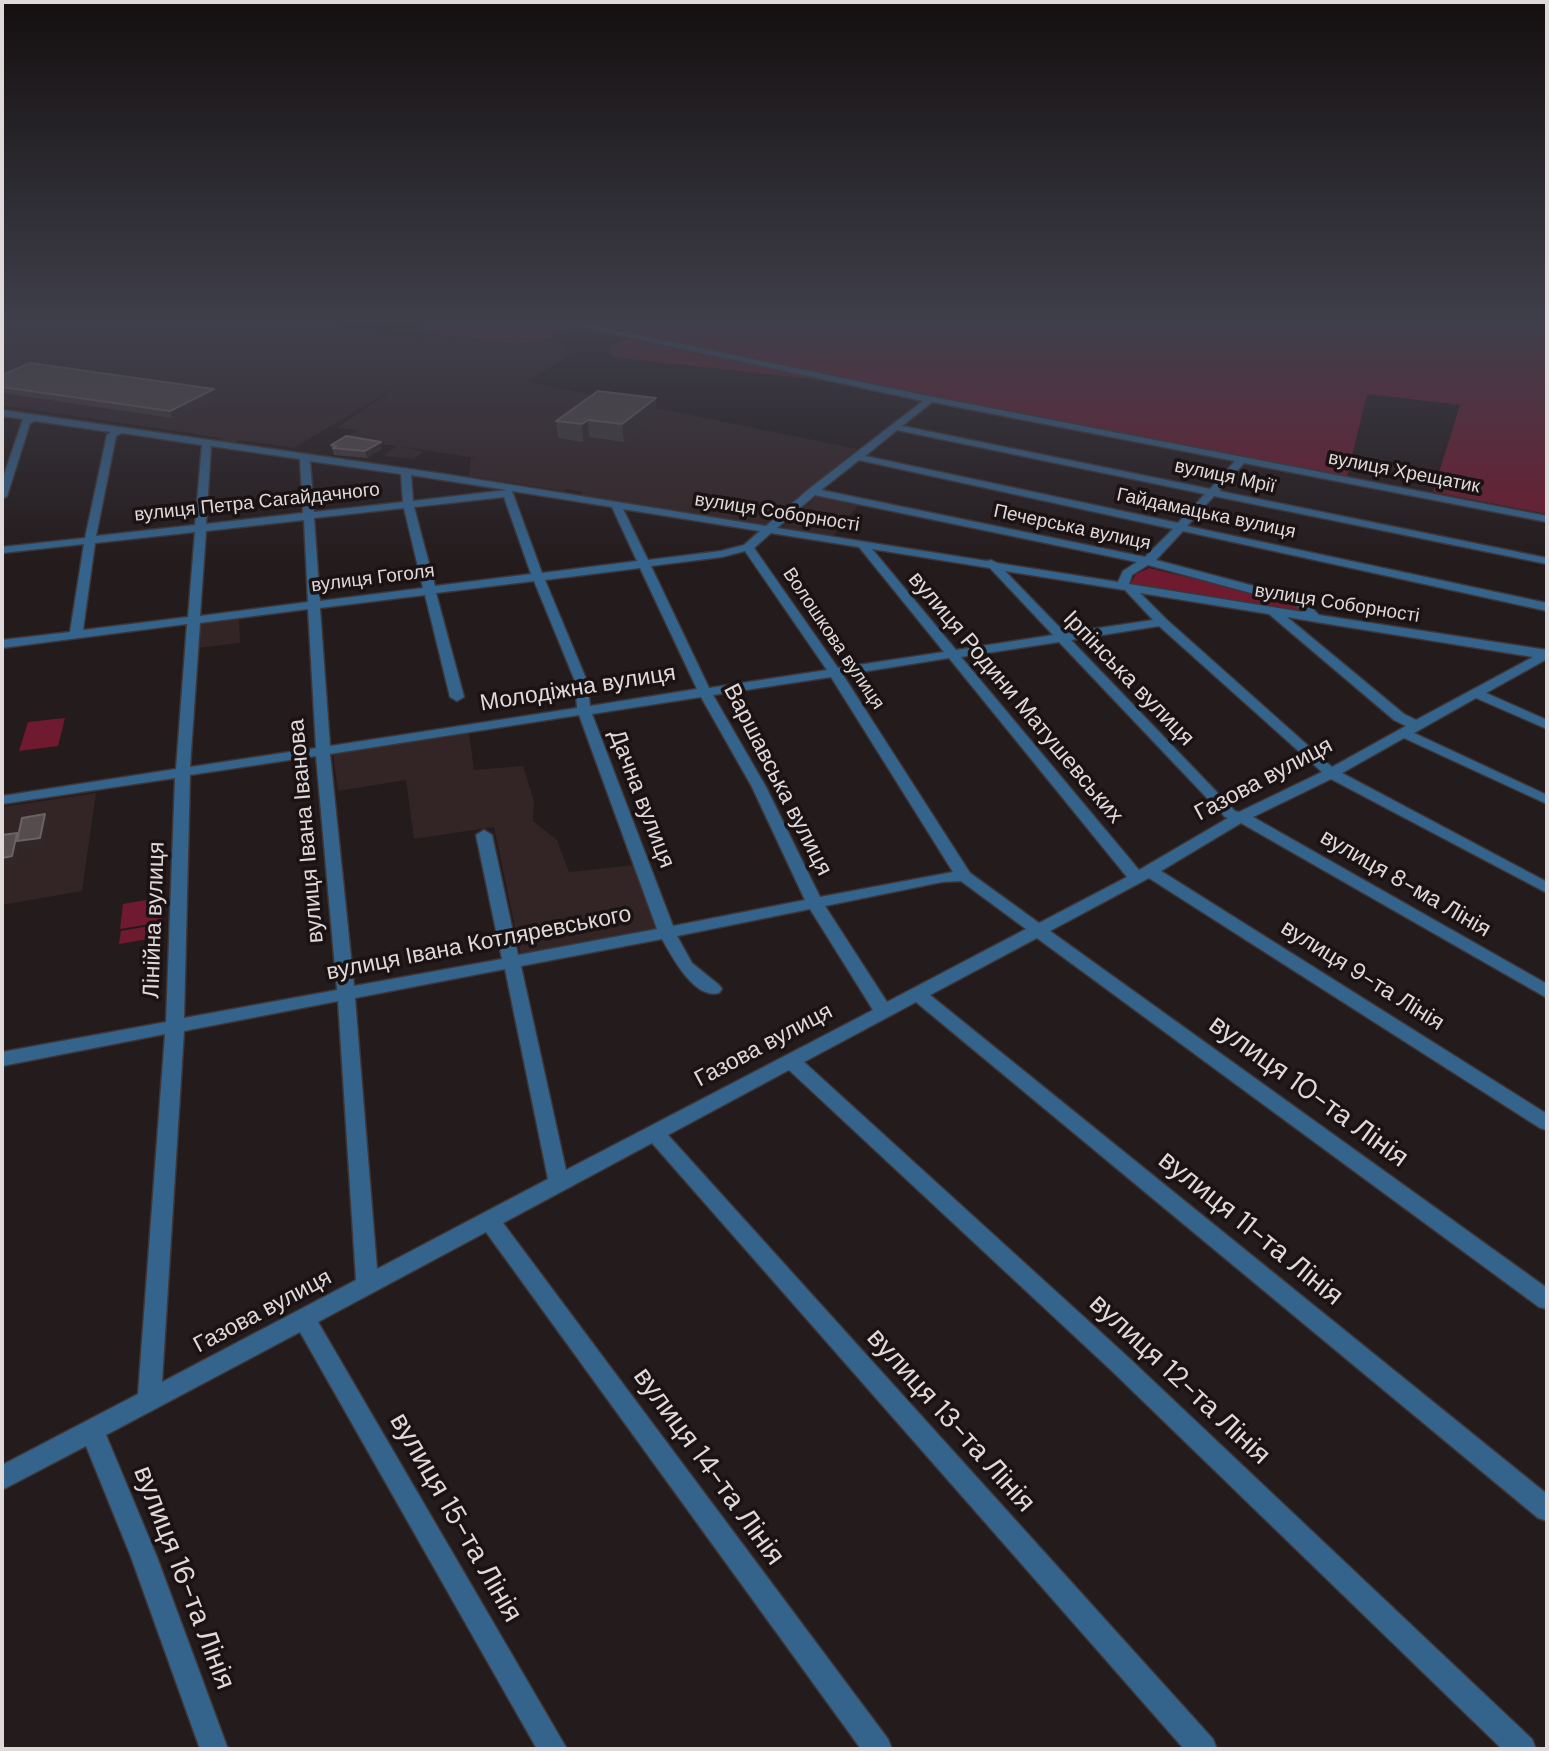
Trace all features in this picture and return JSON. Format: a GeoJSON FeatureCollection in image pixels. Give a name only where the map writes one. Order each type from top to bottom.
{"type":"FeatureCollection","features":[{"type":"Feature","properties":{"kind":"street"},"geometry":{"type":"LineString","coordinates":[[748,547],[813,491],[928,402]]}},
{"type":"Feature","properties":{"kind":"street","name":"вулиця Хрещатик"},"geometry":{"type":"LineString","coordinates":[[945,402],[1547,519]]}},
{"type":"Feature","properties":{"kind":"street","name":"вулиця Соборності"},"geometry":{"type":"LineString","coordinates":[[2,413],[407,472],[511,491],[991,564],[1547,655]]}},
{"type":"Feature","properties":{"kind":"street"},"geometry":{"type":"LineString","coordinates":[[2,496],[26,421],[33,418]]}},
{"type":"Feature","properties":{"kind":"street","name":"вулиця Мрії"},"geometry":{"type":"LineString","coordinates":[[895,427],[1547,561]]}},
{"type":"Feature","properties":{"kind":"street"},"geometry":{"type":"LineString","coordinates":[[76,634],[90,539],[112,435],[121,430]]}},
{"type":"Feature","properties":{"kind":"street","name":"Лінійна вулиця"},"geometry":{"type":"LineString","coordinates":[[149,1400],[175,1026],[183,772],[207,442]]}},
{"type":"Feature","properties":{"kind":"street","name":"вулиця Івана Іванова"},"geometry":{"type":"LineString","coordinates":[[305,457],[323,752],[346,994],[367,1284]]}},
{"type":"Feature","properties":{"kind":"street","name":"Гайдамацька вулиця"},"geometry":{"type":"LineString","coordinates":[[858,457],[1547,607]]}},
{"type":"Feature","properties":{"kind":"street"},"geometry":{"type":"LineString","coordinates":[[1242,460],[1147,562],[1127,573],[1125,587],[1331,773],[1547,888]]}},
{"type":"Feature","properties":{"kind":"street"},"geometry":{"type":"LineString","coordinates":[[407,472],[405,479],[408,504],[457,696]]}},
{"type":"Feature","properties":{"kind":"street","name":"вулиця Петра Сагайдачного"},"geometry":{"type":"LineString","coordinates":[[2,550],[511,491]]}},
{"type":"Feature","properties":{"kind":"street","name":"Дачна вулиця"},"geometry":{"type":"LineString","coordinates":[[511,491],[538,577],[581,681],[584,711],[667,933],[686,967],[713,989]]}},
{"type":"Feature","properties":{"kind":"street","name":"Печерська вулиця"},"geometry":{"type":"LineString","coordinates":[[813,491],[1147,562],[1298,602],[1316,618]]}},
{"type":"Feature","properties":{"kind":"street","name":"Варшавська вулиця"},"geometry":{"type":"LineString","coordinates":[[615,505],[645,562],[705,692],[759,787],[814,902],[883,1011]]}},
{"type":"Feature","properties":{"kind":"street","name":"вулиця Родини Матушевських"},"geometry":{"type":"LineString","coordinates":[[862,544],[950,654],[1143,874]]}},
{"type":"Feature","properties":{"kind":"street","name":"вулиця Гоголя"},"geometry":{"type":"LineString","coordinates":[[2,644],[722,554],[748,547]]}},
{"type":"Feature","properties":{"kind":"street","name":"Волошкова вулиця"},"geometry":{"type":"LineString","coordinates":[[748,547],[835,672],[964,876],[1036,929]]}},
{"type":"Feature","properties":{"kind":"street","name":"Ірпінська вулиця"},"geometry":{"type":"LineString","coordinates":[[991,564],[1230,814],[1239,818]]}},
{"type":"Feature","properties":{"kind":"street"},"geometry":{"type":"LineString","coordinates":[[1273,611],[1410,729],[1547,800]]}},
{"type":"Feature","properties":{"kind":"street","name":"Молодіжна вулиця"},"geometry":{"type":"LineString","coordinates":[[2,800],[1162,622]]}},
{"type":"Feature","properties":{"kind":"street","name":"Газова вулиця"},"geometry":{"type":"LineString","coordinates":[[2,1478],[1143,874],[1239,818],[1331,773],[1547,655]]}},
{"type":"Feature","properties":{"kind":"street"},"geometry":{"type":"LineString","coordinates":[[1475,693],[1547,725]]}},
{"type":"Feature","properties":{"kind":"street","name":"вулиця 8-ма Лінія"},"geometry":{"type":"LineString","coordinates":[[1239,818],[1252,822],[1547,992]]}},
{"type":"Feature","properties":{"kind":"street"},"geometry":{"type":"LineString","coordinates":[[484,835],[559,1182]]}},
{"type":"Feature","properties":{"kind":"street","name":"вулиця 9-та Лінія"},"geometry":{"type":"LineString","coordinates":[[1143,874],[1547,1123]]}},
{"type":"Feature","properties":{"kind":"street","name":"вулиця Івана Котляревського"},"geometry":{"type":"LineString","coordinates":[[2,1059],[667,933],[942,877],[964,876]]}},
{"type":"Feature","properties":{"kind":"street","name":"вулиця 10-та Лінія"},"geometry":{"type":"LineString","coordinates":[[1036,929],[1547,1300]]}},
{"type":"Feature","properties":{"kind":"street","name":"вулиця 11-та Лінія"},"geometry":{"type":"LineString","coordinates":[[916,993],[1547,1509]]}},
{"type":"Feature","properties":{"kind":"street","name":"вулиця 12-та Лінія"},"geometry":{"type":"LineString","coordinates":[[790,1060],[1121,1365],[1522,1749]]}},
{"type":"Feature","properties":{"kind":"street","name":"вулиця 13-та Лінія"},"geometry":{"type":"LineString","coordinates":[[654,1132],[1203,1749]]}},
{"type":"Feature","properties":{"kind":"street","name":"вулиця 14-та Лінія"},"geometry":{"type":"LineString","coordinates":[[489,1220],[878,1749]]}},
{"type":"Feature","properties":{"kind":"street","name":"вулиця 15-та Лінія"},"geometry":{"type":"LineString","coordinates":[[304,1318],[552,1749]]}},
{"type":"Feature","properties":{"kind":"street","name":"вулиця 16-та Лінія"},"geometry":{"type":"LineString","coordinates":[[92,1430],[144,1557],[214,1749]]}},
{"type":"Feature","properties":{"kind":"shaded area"},"geometry":{"type":"Polygon","coordinates":[[[2,402],[372,402],[294,448],[240,440],[235,443],[219,440],[222,438],[2,405],[2,402]]]}},
{"type":"Feature","properties":{"kind":"shaded area"},"geometry":{"type":"Polygon","coordinates":[[[375,402],[625,402],[857,449],[766,525],[580,496],[583,492],[567,489],[563,491],[469,476],[471,459],[476,458],[399,446],[424,452],[413,459],[383,456],[397,446],[344,439],[357,430],[337,428],[375,402]]]}},
{"type":"Feature","properties":{"kind":"shaded area"},"geometry":{"type":"Polygon","coordinates":[[[959,402],[1365,402],[1347,477],[959,402]]]}},
{"type":"Feature","properties":{"kind":"shaded area"},"geometry":{"type":"Polygon","coordinates":[[[1432,402],[1547,402],[1547,514],[1433,492],[1460,405],[1432,402]]]}},
{"type":"Feature","properties":{"kind":"shaded area"},"geometry":{"type":"Polygon","coordinates":[[[818,495],[860,503],[832,537],[782,527],[818,495]]]}},
{"type":"Feature","properties":{"kind":"shaded area"},"geometry":{"type":"Polygon","coordinates":[[[1149,568],[1295,603],[1305,613],[1130,584],[1136,574],[1149,568]]]}},
{"type":"Feature","properties":{"kind":"shaded area"},"geometry":{"type":"Polygon","coordinates":[[[239,618],[240,643],[197,648],[200,624],[239,618]]]}},
{"type":"Feature","properties":{"kind":"shaded area"},"geometry":{"type":"Polygon","coordinates":[[[65,718],[58,746],[19,751],[28,722],[65,718]]]}},
{"type":"Feature","properties":{"kind":"shaded area"},"geometry":{"type":"Polygon","coordinates":[[[469,733],[474,770],[523,766],[534,801],[533,821],[557,840],[569,872],[636,865],[659,930],[521,956],[494,827],[414,839],[406,780],[338,791],[333,753],[469,733]]]}},
{"type":"Feature","properties":{"kind":"shaded area"},"geometry":{"type":"Polygon","coordinates":[[[96,793],[82,891],[2,905],[2,807],[96,793]]]}},
{"type":"Feature","properties":{"kind":"shaded area"},"geometry":{"type":"Polygon","coordinates":[[[163,897],[162,922],[120,929],[123,904],[163,897]]]}},
{"type":"Feature","properties":{"kind":"shaded area"},"geometry":{"type":"Polygon","coordinates":[[[162,924],[161,937],[119,944],[121,931],[162,924]]]}},
{"type":"Feature","properties":{"kind":"building"},"geometry":{"type":"Polygon","coordinates":[[[105,402],[189,402],[170,411],[105,402]]]}},
{"type":"Feature","properties":{"kind":"building"},"geometry":{"type":"Polygon","coordinates":[[[583,402],[651,402],[622,424],[588,420],[582,424],[556,421],[583,402]]]}},
{"type":"Feature","properties":{"kind":"building"},"geometry":{"type":"Polygon","coordinates":[[[346,436],[381,442],[365,451],[333,448],[336,446],[331,445],[346,436]]]}},
{"type":"Feature","properties":{"kind":"building"},"geometry":{"type":"Polygon","coordinates":[[[45,814],[40,838],[17,841],[22,818],[45,814]]]}},
{"type":"Feature","properties":{"kind":"building"},"geometry":{"type":"Polygon","coordinates":[[[17,833],[12,856],[2,858],[2,835],[17,833]]]}}]}
